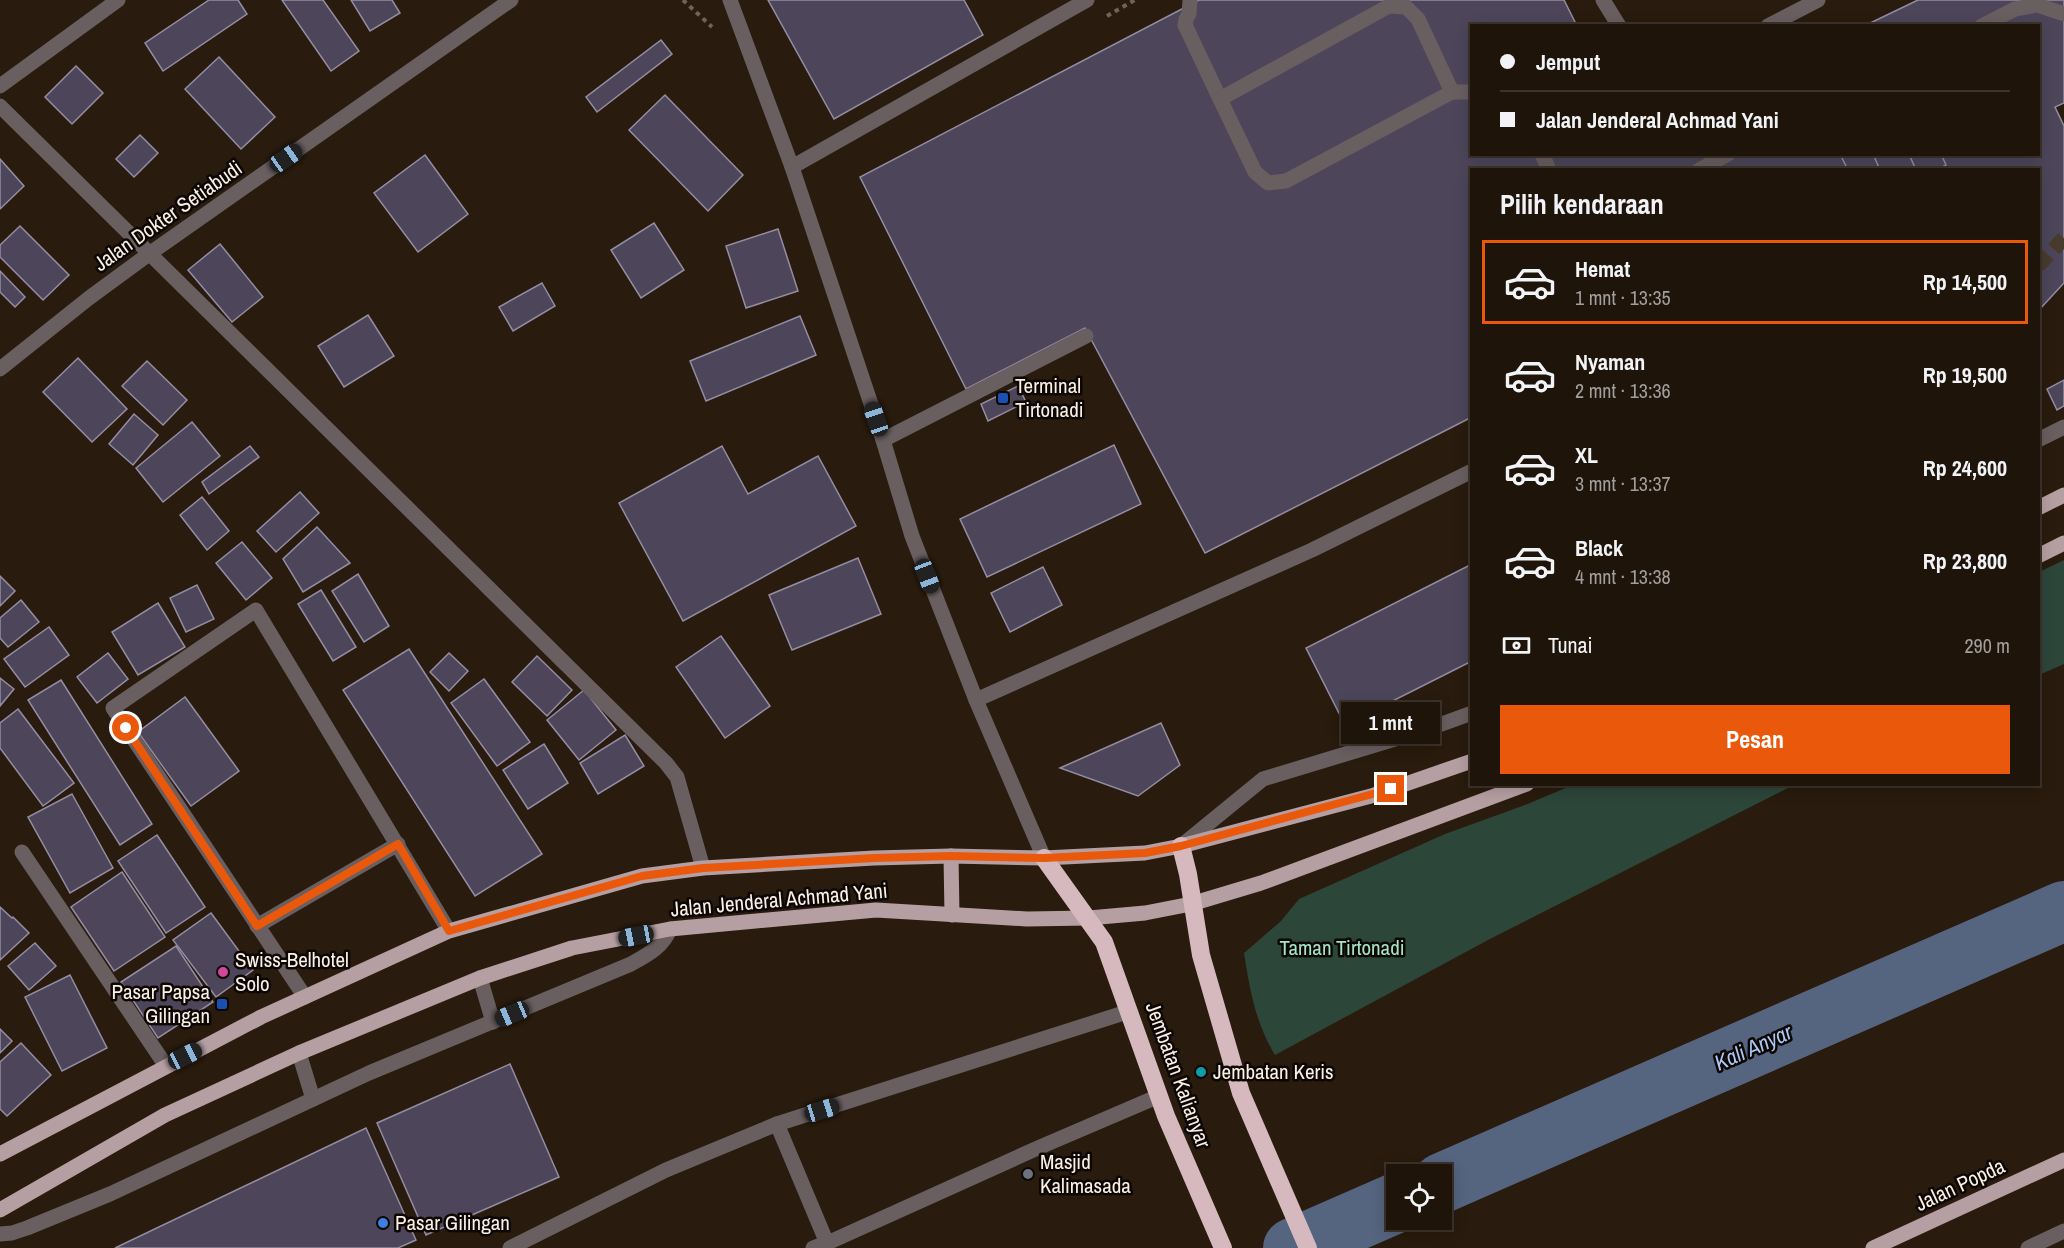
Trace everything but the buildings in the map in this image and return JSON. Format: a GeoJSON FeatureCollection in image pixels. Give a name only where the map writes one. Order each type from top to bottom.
{"type":"FeatureCollection","features":[{"type":"Feature","properties":{"kind":"highway"},"geometry":{"type":"LineString","coordinates":[[1181,846],[1209,989],[1241,1093],[1308,1248]]}},
{"type":"Feature","properties":{"kind":"highway","name":"Jembatan Kalianyar"},"geometry":{"type":"LineString","coordinates":[[1044,858],[1104,942],[1166,1116],[1223,1248]]}},
{"type":"Feature","properties":{"kind":"main road"},"geometry":{"type":"LineString","coordinates":[[2040,507],[2064,495]]}},
{"type":"Feature","properties":{"kind":"main road"},"geometry":{"type":"LineString","coordinates":[[2040,555],[2064,543]]}},
{"type":"Feature","properties":{"kind":"main road","name":"Jalan Jenderal Achmad Yani"},"geometry":{"type":"LineString","coordinates":[[0,1154],[166,1066],[305,997],[449,931],[642,876],[703,868],[951,856],[1044,858],[1145,853],[1181,846],[1371,796],[1470,762]]}},
{"type":"Feature","properties":{"kind":"main road","name":"Jalan Jenderal Achmad Yani"},"geometry":{"type":"LineString","coordinates":[[0,1210],[165,1115],[298,1053],[480,978],[572,948],[670,929],[876,910],[1027,919],[1089,918],[1145,913],[1191,904],[1261,883],[1522,786]]}},
{"type":"Feature","properties":{"kind":"main road"},"geometry":{"type":"LineString","coordinates":[[951,856],[952,915]]}},
{"type":"Feature","properties":{"kind":"main road","name":"Jalan Popda"},"geometry":{"type":"LineString","coordinates":[[1874,1248],[2064,1160]]}},
{"type":"Feature","properties":{"kind":"street"},"geometry":{"type":"LineString","coordinates":[[0,86],[117,0]]}},
{"type":"Feature","properties":{"kind":"street","name":"Jalan Dokter Setiabudi"},"geometry":{"type":"LineString","coordinates":[[0,369],[89,298],[149,254],[511,0]]}},
{"type":"Feature","properties":{"kind":"street"},"geometry":{"type":"LineString","coordinates":[[730,0],[792,167],[883,440],[912,536],[976,700],[1044,858]]}},
{"type":"Feature","properties":{"kind":"street"},"geometry":{"type":"LineString","coordinates":[[792,167],[1087,0]]}},
{"type":"Feature","properties":{"kind":"street"},"geometry":{"type":"LineString","coordinates":[[1190,0],[1185,25],[1255,172],[1268,183],[1286,181],[1452,92],[1470,92]]}},
{"type":"Feature","properties":{"kind":"street"},"geometry":{"type":"LineString","coordinates":[[1603,0],[1618,24]]}},
{"type":"Feature","properties":{"kind":"street"},"geometry":{"type":"LineString","coordinates":[[1772,24],[1818,0]]}},
{"type":"Feature","properties":{"kind":"street"},"geometry":{"type":"LineString","coordinates":[[1986,24],[2015,9],[2037,5],[2064,14]]}},
{"type":"Feature","properties":{"kind":"street"},"geometry":{"type":"LineString","coordinates":[[1220,99],[1389,6],[1406,8],[1418,19],[1452,92]]}},
{"type":"Feature","properties":{"kind":"street"},"geometry":{"type":"LineString","coordinates":[[0,106],[666,763],[677,777],[703,868]]}},
{"type":"Feature","properties":{"kind":"street"},"geometry":{"type":"LineString","coordinates":[[1703,168],[1724,156]]}},
{"type":"Feature","properties":{"kind":"street"},"geometry":{"type":"LineString","coordinates":[[883,440],[1086,336]]}},
{"type":"Feature","properties":{"kind":"street"},"geometry":{"type":"LineString","coordinates":[[2040,439],[2064,427]]}},
{"type":"Feature","properties":{"kind":"street"},"geometry":{"type":"LineString","coordinates":[[976,700],[1312,550],[1470,472]]}},
{"type":"Feature","properties":{"kind":"street"},"geometry":{"type":"LineString","coordinates":[[305,997],[113,708],[256,610],[449,931]]}},
{"type":"Feature","properties":{"kind":"street"},"geometry":{"type":"LineString","coordinates":[[1181,846],[1263,779],[1428,729],[1470,714]]}},
{"type":"Feature","properties":{"kind":"street"},"geometry":{"type":"LineString","coordinates":[[257,926],[398,844]]}},
{"type":"Feature","properties":{"kind":"street"},"geometry":{"type":"LineString","coordinates":[[22,852],[166,1066]]}},
{"type":"Feature","properties":{"kind":"street"},"geometry":{"type":"LineString","coordinates":[[0,1234],[27,1228],[110,1194],[369,1073],[631,964],[651,953],[666,939],[670,929]]}},
{"type":"Feature","properties":{"kind":"street"},"geometry":{"type":"LineString","coordinates":[[480,978],[493,1022]]}},
{"type":"Feature","properties":{"kind":"street"},"geometry":{"type":"LineString","coordinates":[[510,1248],[666,1170],[777,1124],[1130,1011]]}},
{"type":"Feature","properties":{"kind":"street"},"geometry":{"type":"LineString","coordinates":[[298,1053],[313,1099]]}},
{"type":"Feature","properties":{"kind":"street"},"geometry":{"type":"LineString","coordinates":[[777,1124],[820,1245],[1159,1096]]}},
{"type":"Feature","properties":{"kind":"street"},"geometry":{"type":"LineString","coordinates":[[2028,1248],[2064,1231]]}},
{"type":"Feature","properties":{"kind":"green space"},"geometry":{"type":"Polygon","coordinates":[[[2064,560],[2064,664],[2040,675],[2040,572],[2064,560]]]}},
{"type":"Feature","properties":{"kind":"green space","name":"Taman Tirtonadi"},"geometry":{"type":"Polygon","coordinates":[[[1571,786],[1792,786],[1488,940],[1275,1055],[1258,1018],[1244,953],[1281,921],[1299,899],[1445,834],[1571,786]]]}},
{"type":"Feature","properties":{"kind":"waterway","name":"Kali Anyar"},"geometry":{"type":"LineString","coordinates":[[1452,1179],[2064,911]]}},
{"type":"Feature","properties":{"kind":"waterway","name":"Kali Anyar"},"geometry":{"type":"LineString","coordinates":[[1293,1248],[1386,1207]]}},
{"type":"Feature","properties":{"kind":"tunnel"},"geometry":{"type":"LineString","coordinates":[[2040,264],[2064,238]]}},
{"type":"Feature","properties":{"kind":"place","name":"Terminal Tirtonadi"},"geometry":{"type":"Point","coordinates":[1003,398]}},
{"type":"Feature","properties":{"kind":"place","name":"Swiss-Belhotel Solo"},"geometry":{"type":"Point","coordinates":[223,972]}},
{"type":"Feature","properties":{"kind":"place","name":"Pasar Papsa Gilingan"},"geometry":{"type":"Point","coordinates":[222,1004]}},
{"type":"Feature","properties":{"kind":"place","name":"Jembatan Keris"},"geometry":{"type":"Point","coordinates":[1201,1072]}},
{"type":"Feature","properties":{"kind":"place","name":"Masjid Kalimasada"},"geometry":{"type":"Point","coordinates":[1028,1174]}},
{"type":"Feature","properties":{"kind":"place","name":"Pasar Gilingan"},"geometry":{"type":"Point","coordinates":[383,1223]}},
{"type":"Feature","properties":{"kind":"route"},"geometry":{"type":"LineString","coordinates":[[126,728],[257,926],[398,844],[449,931],[642,876],[703,868],[874,858],[951,856],[1044,858],[1145,853],[1181,846],[1391,789]]}}]}
